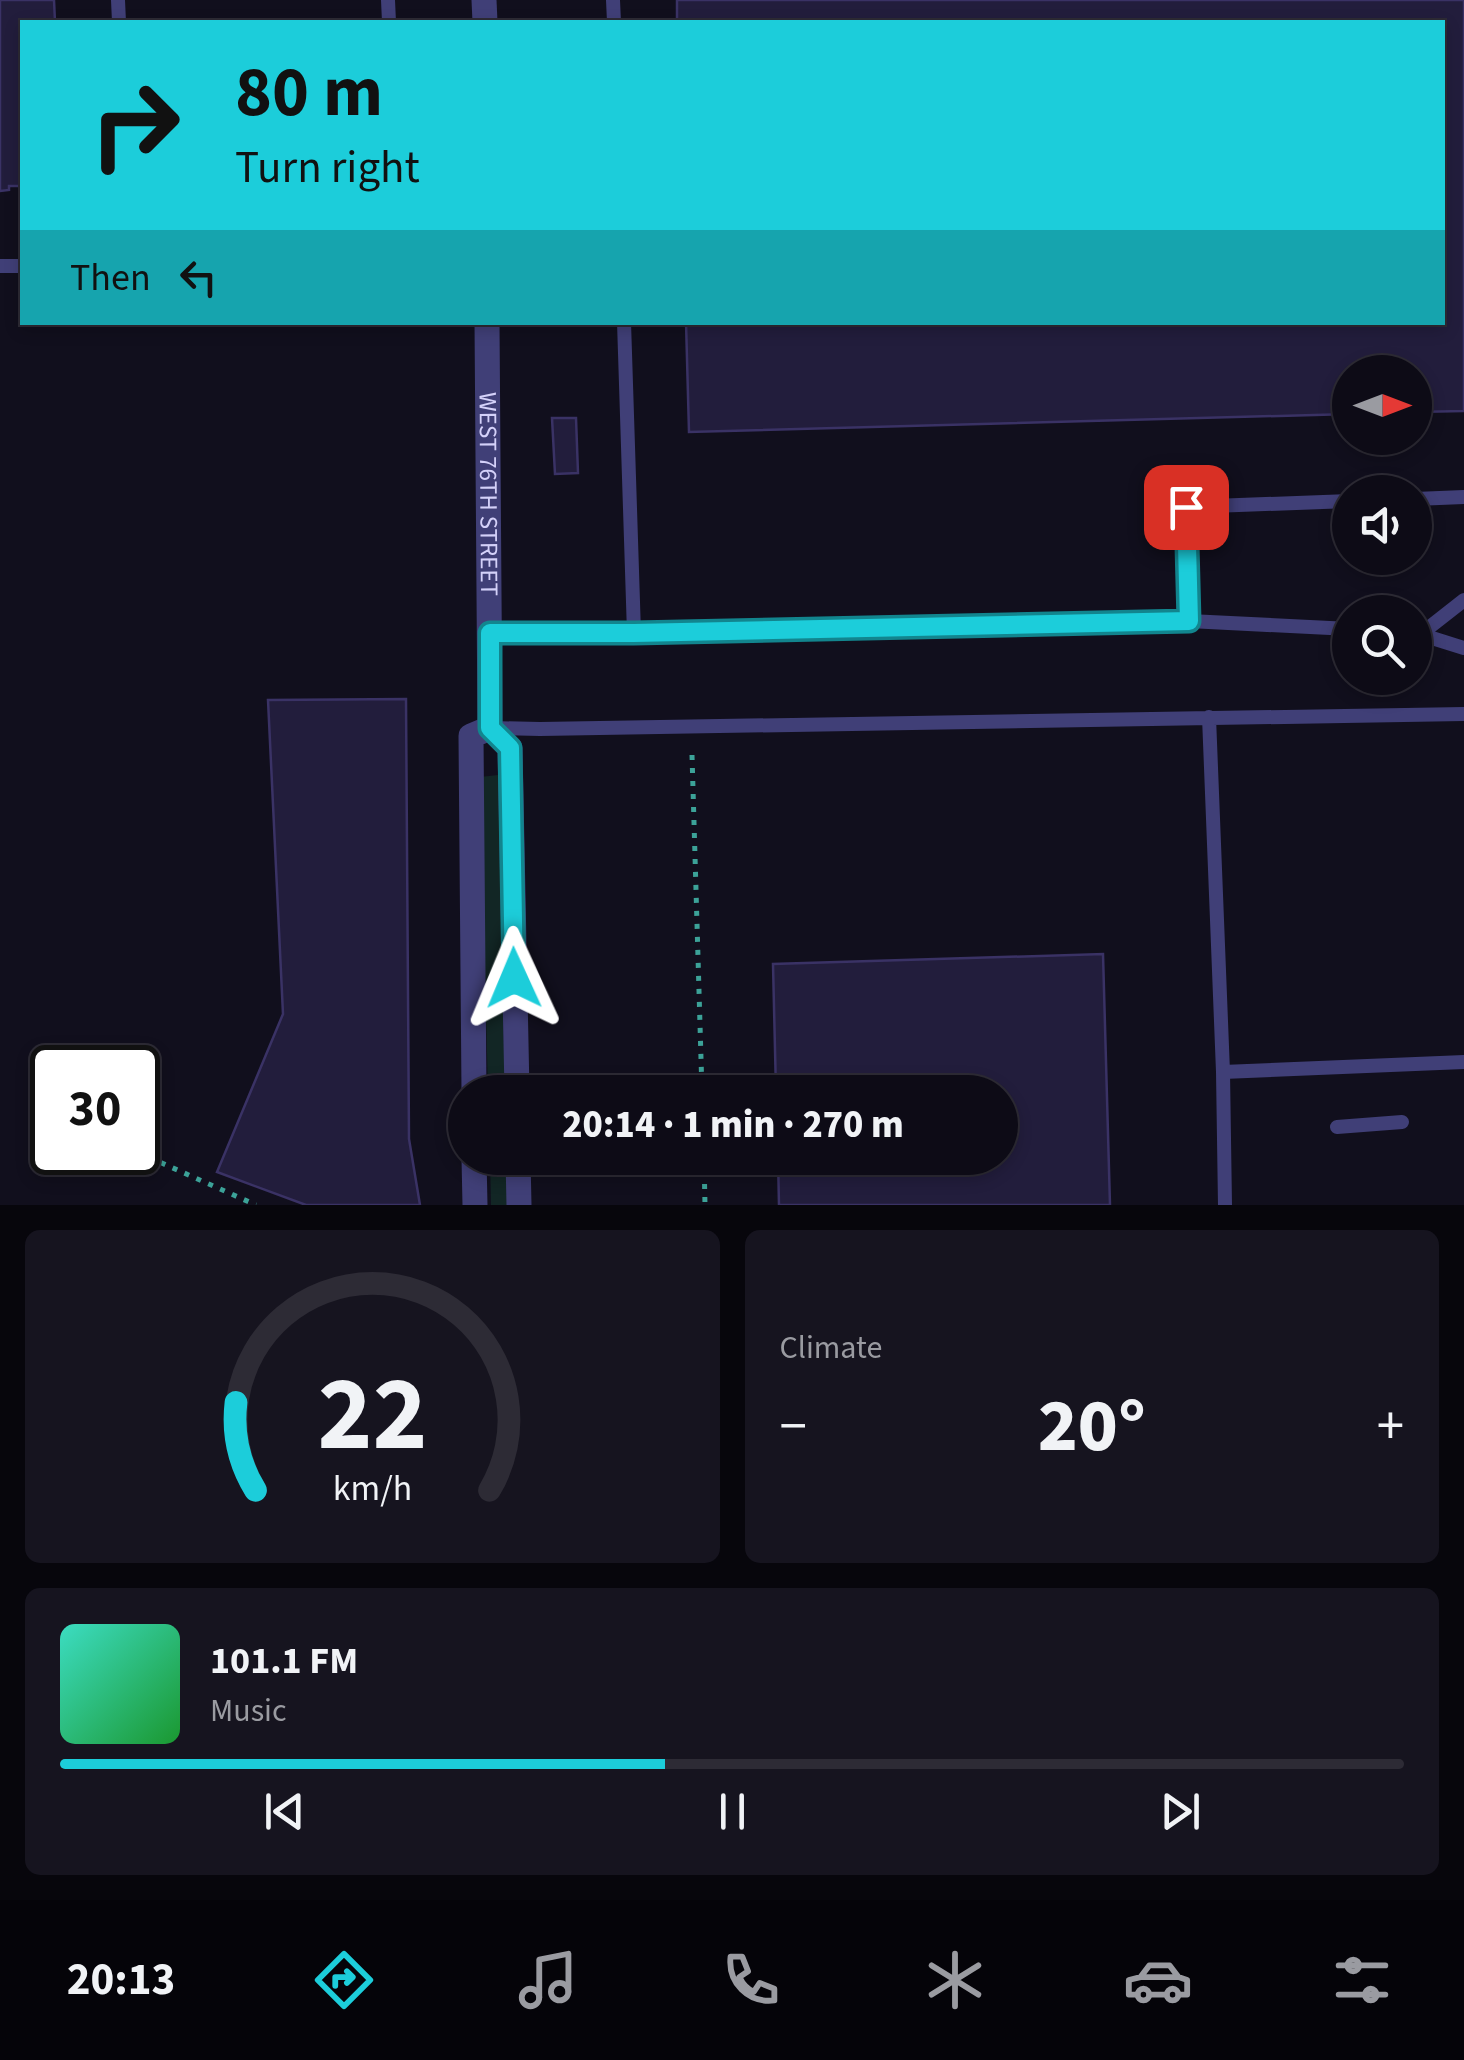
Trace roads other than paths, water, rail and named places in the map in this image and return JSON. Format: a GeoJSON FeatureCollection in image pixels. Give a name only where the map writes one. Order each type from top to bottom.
{"type":"FeatureCollection","features":[{"type":"Feature","properties":{"kind":"street","name":"WEST 76TH STREET"},"geometry":{"type":"LineString","coordinates":[[487,325],[490,728],[510,748],[516,1075]]}},
{"type":"Feature","properties":{"kind":"street","name":"WEST 76TH STREET"},"geometry":{"type":"LineString","coordinates":[[474,1075],[471,736],[490,728]]}},
{"type":"Feature","properties":{"kind":"street"},"geometry":{"type":"LineString","coordinates":[[474,1175],[475,1205]]}},
{"type":"Feature","properties":{"kind":"street"},"geometry":{"type":"LineString","coordinates":[[518,1175],[519,1205]]}},
{"type":"Feature","properties":{"kind":"lane"},"geometry":{"type":"LineString","coordinates":[[624,325],[634,633]]}},
{"type":"Feature","properties":{"kind":"lane"},"geometry":{"type":"LineString","coordinates":[[1432,498],[1464,497]]}},
{"type":"Feature","properties":{"kind":"lane"},"geometry":{"type":"LineString","coordinates":[[1189,621],[1186,507],[1332,502]]}},
{"type":"Feature","properties":{"kind":"lane"},"geometry":{"type":"LineString","coordinates":[[1432,623],[1464,600]]}},
{"type":"Feature","properties":{"kind":"lane"},"geometry":{"type":"LineString","coordinates":[[490,633],[1189,621],[1332,629]]}},
{"type":"Feature","properties":{"kind":"lane"},"geometry":{"type":"LineString","coordinates":[[1432,638],[1464,648]]}},
{"type":"Feature","properties":{"kind":"lane"},"geometry":{"type":"LineString","coordinates":[[490,728],[1464,714]]}},
{"type":"Feature","properties":{"kind":"lane"},"geometry":{"type":"LineString","coordinates":[[1209,716],[1226,1205]]}},
{"type":"Feature","properties":{"kind":"lane"},"geometry":{"type":"LineString","coordinates":[[1224,1072],[1464,1062]]}},
{"type":"Feature","properties":{"kind":"lane"},"geometry":{"type":"LineString","coordinates":[[1337,1127],[1402,1122]]}}]}
